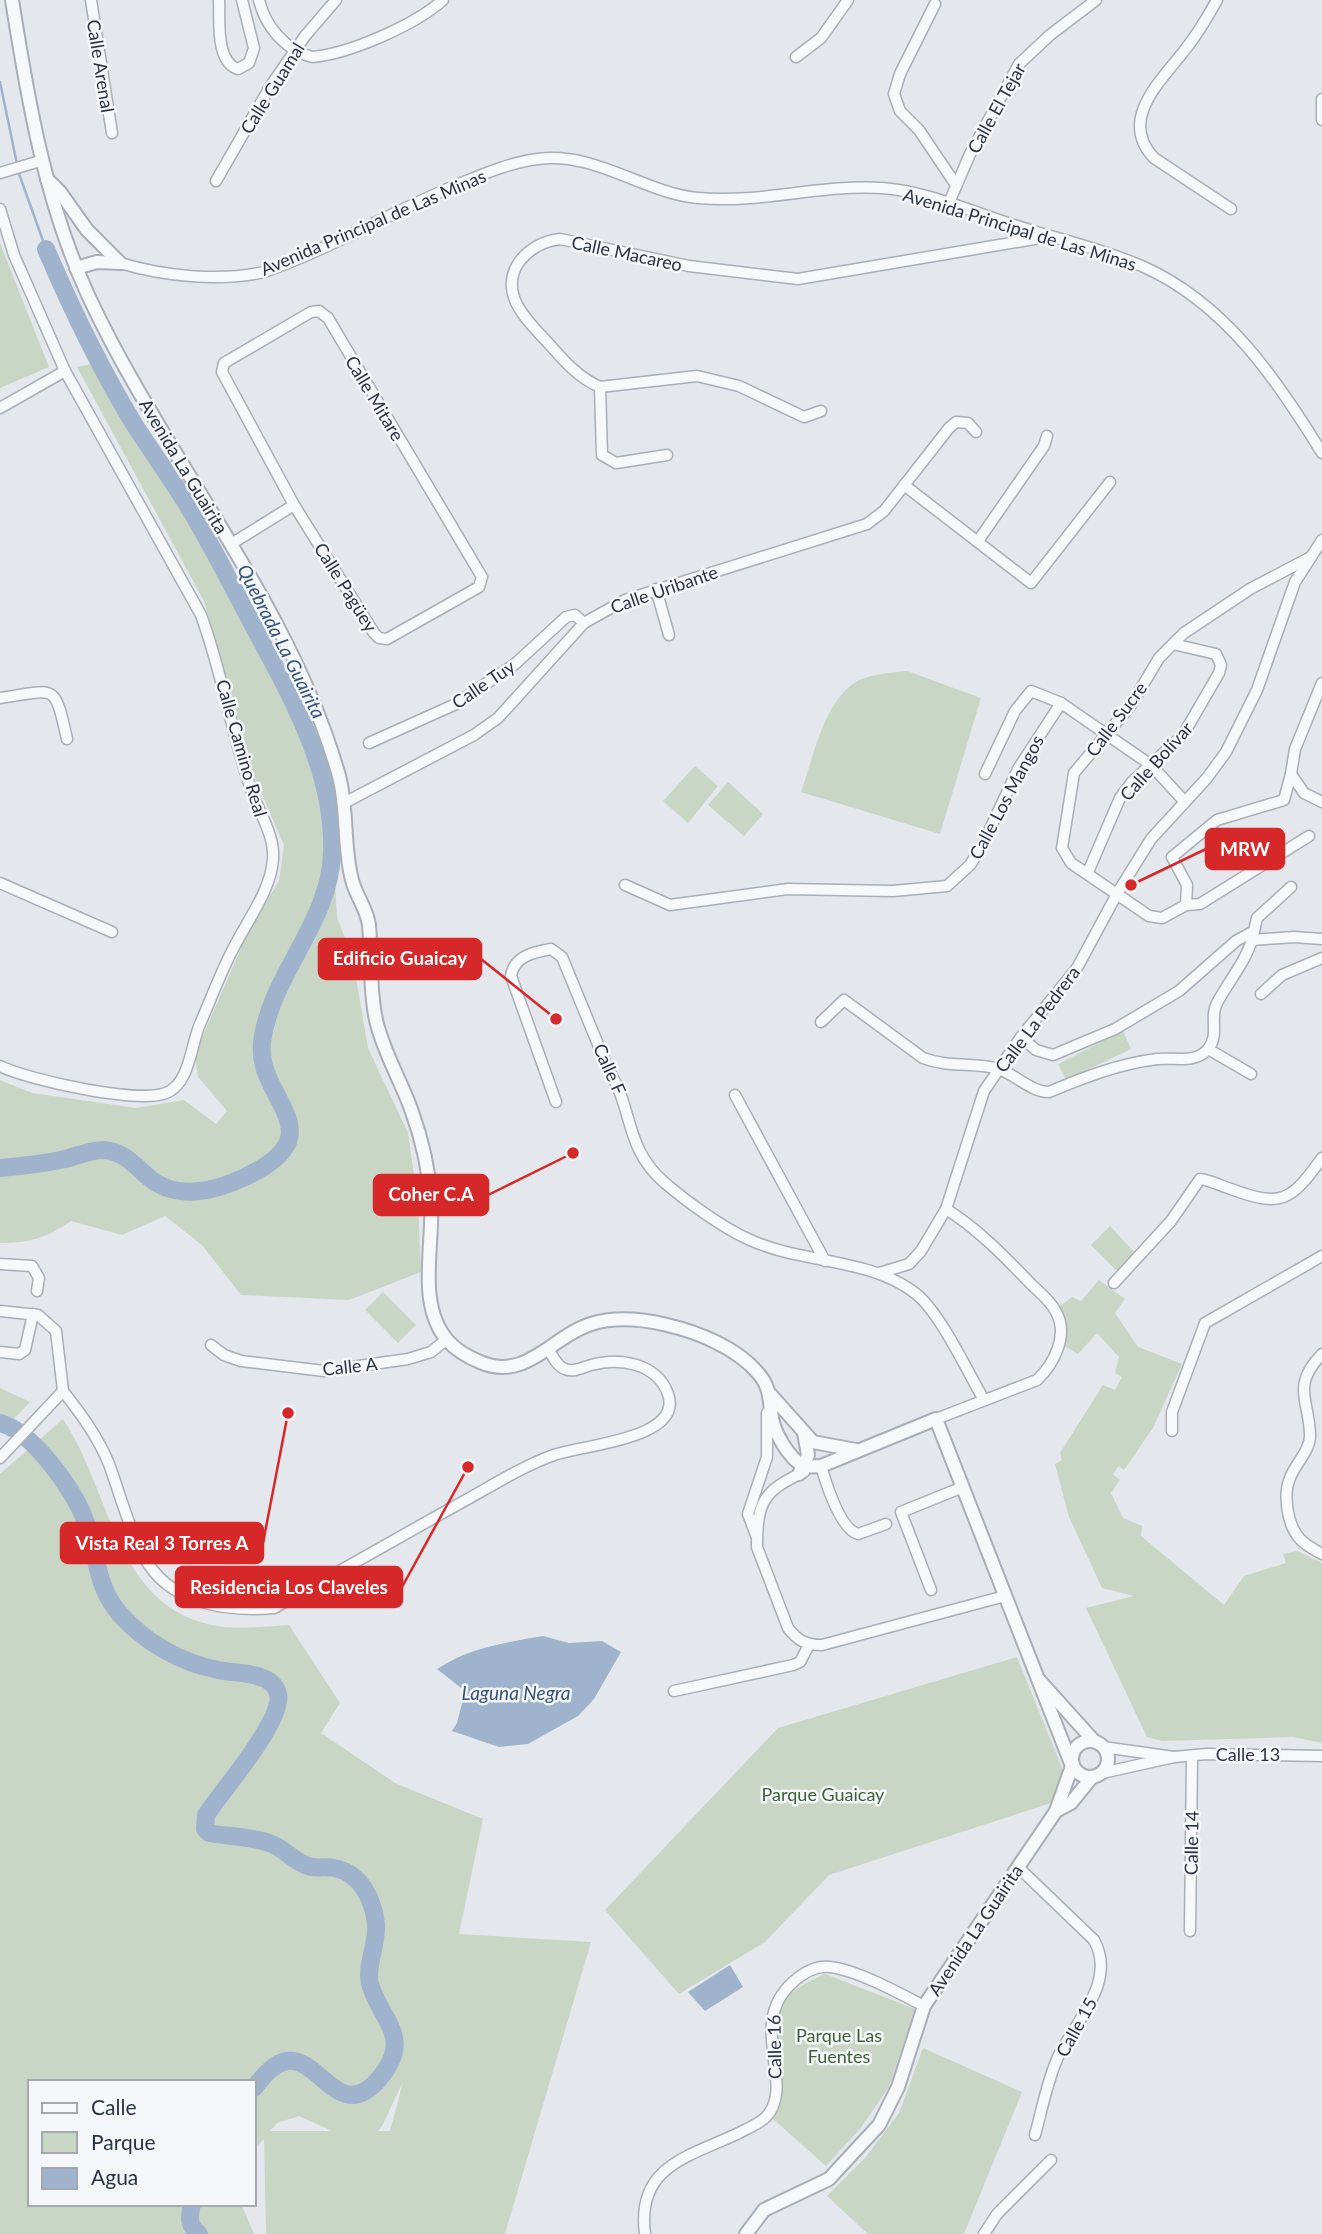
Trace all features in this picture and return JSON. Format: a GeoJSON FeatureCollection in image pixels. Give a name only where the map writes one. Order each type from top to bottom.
{"type":"FeatureCollection","features":[{"type":"Feature","properties":{"kind":"street","name":"Avenida La Guairita"},"geometry":{"type":"LineString","coordinates":[[12,0],[34,163],[46,178],[76,268],[108,333],[291,652],[317,708],[344,803],[352,879],[368,917],[374,1013],[426,1159],[431,1199],[430,1295],[434,1316],[447,1339],[477,1361],[500,1367],[518,1365],[549,1350],[588,1324],[619,1319],[647,1320],[695,1332],[756,1370],[771,1395],[803,1432],[820,1446],[856,1450]]}},
{"type":"Feature","properties":{"kind":"street","name":"Calle Arenal"},"geometry":{"type":"LineString","coordinates":[[91,0],[112,133]]}},
{"type":"Feature","properties":{"kind":"street"},"geometry":{"type":"LineString","coordinates":[[219,0],[225,58],[231,67],[238,69],[249,63],[254,48],[242,0]]}},
{"type":"Feature","properties":{"kind":"street"},"geometry":{"type":"LineString","coordinates":[[259,0],[271,27],[295,50],[312,57],[323,57],[400,28],[443,0]]}},
{"type":"Feature","properties":{"kind":"street","name":"Calle Guamal"},"geometry":{"type":"LineString","coordinates":[[216,181],[270,87],[295,50],[336,0]]}},
{"type":"Feature","properties":{"kind":"street"},"geometry":{"type":"LineString","coordinates":[[796,57],[821,38],[848,0]]}},
{"type":"Feature","properties":{"kind":"street","name":"Calle El Tejar"},"geometry":{"type":"LineString","coordinates":[[948,205],[1019,64],[1050,35],[1096,0]]}},
{"type":"Feature","properties":{"kind":"street"},"geometry":{"type":"LineString","coordinates":[[1217,0],[1196,34],[1153,89],[1143,108],[1139,128],[1144,148],[1154,158],[1231,209]]}},
{"type":"Feature","properties":{"kind":"street"},"geometry":{"type":"LineString","coordinates":[[935,4],[900,74],[894,94],[900,111],[919,130],[956,185]]}},
{"type":"Feature","properties":{"kind":"street"},"geometry":{"type":"LineString","coordinates":[[1322,99],[1322,120]]}},
{"type":"Feature","properties":{"kind":"street","name":"Avenida Principal de Las Minas"},"geometry":{"type":"LineString","coordinates":[[120,263],[170,274],[246,276],[264,272],[429,196],[488,172],[538,158],[583,162],[674,194],[695,198],[788,196],[883,188],[1050,236],[1145,268],[1203,304],[1265,366],[1322,453]]}},
{"type":"Feature","properties":{"kind":"street"},"geometry":{"type":"LineString","coordinates":[[1,173],[34,163]]}},
{"type":"Feature","properties":{"kind":"street"},"geometry":{"type":"LineString","coordinates":[[46,178],[60,192],[87,230],[120,263]]}},
{"type":"Feature","properties":{"kind":"street","name":"Calle Camino Real"},"geometry":{"type":"LineString","coordinates":[[0,209],[14,255],[65,371],[201,615],[215,654],[250,788],[271,839],[274,858],[269,880],[230,955],[191,1044],[180,1082],[169,1092],[152,1096],[117,1094],[13,1073],[0,1066]]}},
{"type":"Feature","properties":{"kind":"street","name":"Calle Macareo"},"geometry":{"type":"LineString","coordinates":[[600,387],[568,364],[523,315],[513,297],[512,276],[517,266],[524,256],[550,240],[572,241],[689,266],[799,279],[845,274],[1050,236]]}},
{"type":"Feature","properties":{"kind":"street"},"geometry":{"type":"LineString","coordinates":[[76,268],[97,262],[120,263]]}},
{"type":"Feature","properties":{"kind":"street","name":"Calle Mitare"},"geometry":{"type":"LineString","coordinates":[[224,363],[311,312],[319,311],[328,318],[482,577],[482,582]]}},
{"type":"Feature","properties":{"kind":"street","name":"Calle Pagüey"},"geometry":{"type":"LineString","coordinates":[[224,363],[222,372],[294,505],[379,638],[387,639],[482,582]]}},
{"type":"Feature","properties":{"kind":"street"},"geometry":{"type":"LineString","coordinates":[[0,408],[65,371]]}},
{"type":"Feature","properties":{"kind":"street"},"geometry":{"type":"LineString","coordinates":[[667,455],[616,463],[601,455],[600,387],[697,376],[739,386],[804,417],[821,411]]}},
{"type":"Feature","properties":{"kind":"street","name":"Calle Uribante"},"geometry":{"type":"LineString","coordinates":[[344,803],[474,735],[498,719],[584,623],[610,606],[867,523],[884,511],[956,422],[968,423],[976,432]]}},
{"type":"Feature","properties":{"kind":"street"},"geometry":{"type":"LineString","coordinates":[[978,541],[1044,446],[1047,436]]}},
{"type":"Feature","properties":{"kind":"street"},"geometry":{"type":"LineString","coordinates":[[904,485],[1031,583],[1110,482]]}},
{"type":"Feature","properties":{"kind":"street"},"geometry":{"type":"LineString","coordinates":[[231,544],[294,505]]}},
{"type":"Feature","properties":{"kind":"street","name":"Calle La Pedrera"},"geometry":{"type":"LineString","coordinates":[[878,1273],[909,1264],[921,1251],[946,1209],[984,1091],[1021,1037],[1077,968],[1118,892],[1151,839],[1207,778],[1242,725],[1295,582],[1322,540]]}},
{"type":"Feature","properties":{"kind":"street","name":"Calle Sucre"},"geometry":{"type":"LineString","coordinates":[[1186,905],[1156,919],[1071,863],[1062,848],[1074,773],[1131,705],[1159,658],[1184,633],[1250,589],[1312,556]]}},
{"type":"Feature","properties":{"kind":"street"},"geometry":{"type":"LineString","coordinates":[[656,589],[669,635]]}},
{"type":"Feature","properties":{"kind":"street","name":"Calle Tuy"},"geometry":{"type":"LineString","coordinates":[[369,743],[440,713],[466,698],[515,664],[566,617],[575,615],[584,623]]}},
{"type":"Feature","properties":{"kind":"street","name":"Calle Bolívar"},"geometry":{"type":"LineString","coordinates":[[1088,872],[1120,798],[1183,735],[1211,692],[1221,665],[1216,654],[1173,644]]}},
{"type":"Feature","properties":{"kind":"street"},"geometry":{"type":"LineString","coordinates":[[1309,836],[1200,904],[1186,905],[1187,886],[1172,856],[1217,820],[1284,800],[1296,749],[1322,683]]}},
{"type":"Feature","properties":{"kind":"street"},"geometry":{"type":"LineString","coordinates":[[985,774],[1015,711],[1031,691],[1061,703],[1151,765],[1185,802]]}},
{"type":"Feature","properties":{"kind":"street"},"geometry":{"type":"LineString","coordinates":[[0,698],[45,692],[53,694],[58,699],[67,739]]}},
{"type":"Feature","properties":{"kind":"street","name":"Calle Los Mangos"},"geometry":{"type":"LineString","coordinates":[[625,885],[670,905],[788,889],[893,891],[947,886],[970,865],[983,844],[1018,769],[1061,703]]}},
{"type":"Feature","properties":{"kind":"street"},"geometry":{"type":"LineString","coordinates":[[1291,774],[1304,793],[1322,802]]}},
{"type":"Feature","properties":{"kind":"street"},"geometry":{"type":"LineString","coordinates":[[0,883],[112,932]]}},
{"type":"Feature","properties":{"kind":"street"},"geometry":{"type":"LineString","coordinates":[[821,1022],[844,1000],[923,1058],[936,1063],[998,1069],[1047,1092],[1112,1067],[1166,1058],[1193,1059],[1208,1049],[1213,1040],[1216,1005],[1253,935],[1257,918],[1291,887]]}},
{"type":"Feature","properties":{"kind":"street"},"geometry":{"type":"LineString","coordinates":[[1021,1037],[1036,1050],[1053,1055],[1092,1040],[1154,1008],[1191,982],[1236,942],[1253,935],[1322,940]]}},
{"type":"Feature","properties":{"kind":"street","name":"Calle F"},"geometry":{"type":"LineString","coordinates":[[556,1102],[511,976],[516,963],[531,953],[551,949],[562,957],[609,1071],[620,1087],[628,1128],[640,1154],[663,1182],[749,1240],[878,1273],[915,1293],[925,1303],[984,1400]]}},
{"type":"Feature","properties":{"kind":"street"},"geometry":{"type":"LineString","coordinates":[[1261,994],[1282,975],[1322,958]]}},
{"type":"Feature","properties":{"kind":"street"},"geometry":{"type":"LineString","coordinates":[[1208,1049],[1251,1074]]}},
{"type":"Feature","properties":{"kind":"street"},"geometry":{"type":"LineString","coordinates":[[735,1096],[825,1261]]}},
{"type":"Feature","properties":{"kind":"street"},"geometry":{"type":"LineString","coordinates":[[1114,1283],[1171,1221],[1201,1179],[1255,1198],[1279,1200],[1298,1189],[1322,1158]]}},
{"type":"Feature","properties":{"kind":"street"},"geometry":{"type":"LineString","coordinates":[[946,1209],[988,1240],[1057,1312],[1061,1327],[1060,1340],[1049,1368],[1037,1380],[936,1419],[1072,1766],[1083,1776],[1097,1775],[1108,1762],[1099,1744],[1038,1679]]}},
{"type":"Feature","properties":{"kind":"street"},"geometry":{"type":"LineString","coordinates":[[1171,1431],[1172,1412],[1205,1323],[1322,1256]]}},
{"type":"Feature","properties":{"kind":"street"},"geometry":{"type":"LineString","coordinates":[[0,1264],[32,1266],[38,1278],[37,1291]]}},
{"type":"Feature","properties":{"kind":"street"},"geometry":{"type":"LineString","coordinates":[[0,1311],[33,1314],[44,1318],[56,1331],[63,1391],[97,1438],[143,1557],[159,1577],[184,1596],[216,1608],[243,1611],[274,1608],[541,1461],[648,1432],[664,1420],[670,1404],[669,1396],[660,1381],[643,1368],[623,1361],[565,1370],[549,1350]]}},
{"type":"Feature","properties":{"kind":"street"},"geometry":{"type":"LineString","coordinates":[[0,1352],[19,1354],[24,1350],[33,1314]]}},
{"type":"Feature","properties":{"kind":"street","name":"Calle A"},"geometry":{"type":"LineString","coordinates":[[211,1345],[224,1356],[241,1361],[324,1371],[408,1359],[430,1352],[447,1339]]}},
{"type":"Feature","properties":{"kind":"street"},"geometry":{"type":"LineString","coordinates":[[1322,1354],[1315,1361],[1303,1388],[1303,1404],[1310,1435],[1286,1491],[1287,1508],[1299,1539],[1322,1554]]}},
{"type":"Feature","properties":{"kind":"street"},"geometry":{"type":"LineString","coordinates":[[0,1458],[39,1413],[63,1391]]}},
{"type":"Feature","properties":{"kind":"street","name":"Avenida La Guairita"},"geometry":{"type":"LineString","coordinates":[[771,1395],[775,1429],[802,1470],[820,1466],[936,1419]]}},
{"type":"Feature","properties":{"kind":"street"},"geometry":{"type":"LineString","coordinates":[[757,1536],[748,1514],[767,1457],[767,1412],[771,1395]]}},
{"type":"Feature","properties":{"kind":"street"},"geometry":{"type":"LineString","coordinates":[[803,1432],[808,1449],[802,1470],[765,1497],[759,1509],[757,1536],[757,1547],[788,1628],[797,1639],[809,1645],[933,1618],[1005,1596]]}},
{"type":"Feature","properties":{"kind":"street"},"geometry":{"type":"LineString","coordinates":[[820,1466],[826,1485],[849,1530],[858,1534],[886,1524]]}},
{"type":"Feature","properties":{"kind":"street"},"geometry":{"type":"LineString","coordinates":[[931,1590],[901,1512],[962,1488]]}},
{"type":"Feature","properties":{"kind":"street"},"geometry":{"type":"LineString","coordinates":[[674,1691],[793,1665],[800,1662],[809,1645]]}},
{"type":"Feature","properties":{"kind":"street","name":"Avenida La Guairita"},"geometry":{"type":"LineString","coordinates":[[746,2234],[764,2210],[829,2179],[879,2125],[898,2087],[923,2006],[1056,1811],[1077,1748],[1099,1744]]}},
{"type":"Feature","properties":{"kind":"street","name":"Calle 13"},"geometry":{"type":"LineString","coordinates":[[1099,1744],[1174,1757]]}},
{"type":"Feature","properties":{"kind":"street","name":"Calle 13"},"geometry":{"type":"LineString","coordinates":[[1097,1775],[1174,1757],[1253,1753],[1322,1756]]}},
{"type":"Feature","properties":{"kind":"street","name":"Calle 14"},"geometry":{"type":"LineString","coordinates":[[1190,1931],[1192,1756]]}},
{"type":"Feature","properties":{"kind":"street","name":"Avenida La Guairita"},"geometry":{"type":"LineString","coordinates":[[1056,1811],[1071,1803],[1097,1775]]}},
{"type":"Feature","properties":{"kind":"street","name":"Calle 15"},"geometry":{"type":"LineString","coordinates":[[1018,1867],[1094,1940],[1101,1953],[1102,1967],[1094,1998],[1057,2059],[1035,2135]]}},
{"type":"Feature","properties":{"kind":"street","name":"Calle 16"},"geometry":{"type":"LineString","coordinates":[[645,2234],[644,2200],[648,2188],[662,2172],[756,2124],[770,2111],[776,2079],[771,2019],[781,1993],[801,1975],[812,1968],[830,1967],[923,2006]]}},
{"type":"Feature","properties":{"kind":"street"},"geometry":{"type":"LineString","coordinates":[[984,2234],[997,2214],[1051,2160]]}},
{"type":"Feature","properties":{"kind":"green space"},"geometry":{"type":"Polygon","coordinates":[[[0,243],[49,367],[0,388],[0,243]]]}},
{"type":"Feature","properties":{"kind":"green space"},"geometry":{"type":"Polygon","coordinates":[[[105,361],[261,624],[293,685],[329,777],[337,917],[353,960],[368,1048],[408,1133],[418,1203],[421,1272],[349,1300],[241,1295],[202,1245],[165,1216],[122,1235],[71,1221],[54,1232],[37,1238],[0,1243],[0,1080],[32,1093],[136,1108],[184,1100],[216,1124],[227,1111],[198,1077],[195,1054],[248,932],[279,881],[284,845],[254,776],[204,601],[77,367],[105,361]]]}},
{"type":"Feature","properties":{"kind":"green space"},"geometry":{"type":"Polygon","coordinates":[[[907,671],[981,698],[940,834],[801,792],[819,736],[840,697],[861,679],[907,671]]]}},
{"type":"Feature","properties":{"kind":"green space"},"geometry":{"type":"Polygon","coordinates":[[[695,766],[718,786],[688,823],[663,801],[695,766]]]}},
{"type":"Feature","properties":{"kind":"green space"},"geometry":{"type":"Polygon","coordinates":[[[728,782],[763,814],[744,836],[708,805],[728,782]]]}},
{"type":"Feature","properties":{"kind":"green space"},"geometry":{"type":"Polygon","coordinates":[[[1123,1031],[1131,1049],[1066,1080],[1058,1064],[1123,1031]]]}},
{"type":"Feature","properties":{"kind":"green space"},"geometry":{"type":"Polygon","coordinates":[[[1110,1226],[1135,1253],[1117,1271],[1091,1245],[1110,1226]]]}},
{"type":"Feature","properties":{"kind":"green space"},"geometry":{"type":"Polygon","coordinates":[[[1099,1280],[1125,1299],[1115,1313],[1138,1347],[1182,1364],[1153,1428],[1124,1470],[1119,1466],[1113,1474],[1120,1480],[1111,1493],[1123,1518],[1142,1526],[1141,1536],[1224,1605],[1244,1576],[1286,1563],[1283,1554],[1297,1551],[1322,1563],[1322,1743],[1293,1737],[1162,1741],[1147,1737],[1086,1608],[1134,1596],[1102,1588],[1069,1517],[1055,1464],[1062,1460],[1060,1453],[1103,1385],[1115,1390],[1122,1377],[1115,1373],[1119,1357],[1097,1333],[1078,1354],[1061,1344],[1064,1331],[1060,1306],[1072,1297],[1081,1301],[1099,1280]]]}},
{"type":"Feature","properties":{"kind":"green space"},"geometry":{"type":"Polygon","coordinates":[[[383,1292],[416,1325],[398,1343],[365,1310],[383,1292]]]}},
{"type":"Feature","properties":{"kind":"green space"},"geometry":{"type":"Polygon","coordinates":[[[0,1388],[30,1402],[0,1433],[0,1388]]]}},
{"type":"Feature","properties":{"kind":"green space"},"geometry":{"type":"Polygon","coordinates":[[[63,1419],[80,1449],[122,1547],[138,1576],[160,1600],[188,1617],[225,1627],[289,1625],[340,1703],[321,1733],[395,1783],[483,1819],[459,1934],[591,1942],[505,2234],[266,2234],[264,2139],[256,2147],[256,2080],[28,2080],[28,2206],[242,2206],[254,2234],[0,2234],[0,1474],[63,1419]],[[403,2082],[378,2131],[390,2131],[403,2082]],[[299,2116],[277,2123],[270,2131],[332,2131],[299,2116]]]}},
{"type":"Feature","properties":{"kind":"green space","name":"Parque Guaicay"},"geometry":{"type":"Polygon","coordinates":[[[1017,1657],[1064,1773],[1051,1803],[829,1875],[765,1942],[679,1994],[605,1910],[778,1728],[1017,1657]]]}},
{"type":"Feature","properties":{"kind":"green space","name":"Parque Las Fuentes"},"geometry":{"type":"Polygon","coordinates":[[[825,1974],[915,2009],[889,2087],[860,2129],[826,2166],[773,2119],[780,2091],[777,2019],[780,2007],[788,1996],[803,1985],[825,1974]]]}},
{"type":"Feature","properties":{"kind":"green space"},"geometry":{"type":"Polygon","coordinates":[[[923,2048],[1022,2092],[964,2234],[868,2234],[827,2196],[865,2158],[899,2113],[923,2048]]]}},
{"type":"Feature","properties":{"kind":"water","name":"Laguna Negra"},"geometry":{"type":"Polygon","coordinates":[[[543,1636],[569,1643],[602,1641],[621,1652],[594,1699],[578,1716],[528,1744],[499,1747],[452,1731],[457,1723],[465,1691],[437,1669],[475,1651],[543,1636]]]}},
{"type":"Feature","properties":{"kind":"water"},"geometry":{"type":"Polygon","coordinates":[[[730,1965],[743,1987],[705,2011],[688,1992],[730,1965]]]}},
{"type":"Feature","properties":{"kind":"waterway","name":"Quebrada La Guairita"},"geometry":{"type":"LineString","coordinates":[[0,82],[17,164]]}},
{"type":"Feature","properties":{"kind":"waterway","name":"Quebrada La Guairita"},"geometry":{"type":"LineString","coordinates":[[18,171],[46,249]]}},
{"type":"Feature","properties":{"kind":"waterway","name":"Quebrada La Guairita"},"geometry":{"type":"LineString","coordinates":[[0,1168],[49,1162],[103,1150],[122,1156],[158,1184],[170,1189],[195,1192],[221,1187],[272,1161],[286,1145],[290,1130],[286,1114],[263,1062],[262,1042],[276,994],[321,903],[329,878],[332,853],[326,793],[296,707],[205,536],[110,382],[46,249]]}},
{"type":"Feature","properties":{"kind":"waterway","name":"Quebrada La Guairita"},"geometry":{"type":"LineString","coordinates":[[0,1423],[12,1428],[38,1449],[72,1493],[85,1520],[106,1592],[111,1603],[129,1623],[152,1642],[177,1657],[204,1667],[255,1675],[269,1681],[276,1688],[277,1706],[271,1721],[250,1756],[206,1815],[205,1829],[209,1833],[264,1841],[308,1866],[331,1867],[343,1871],[352,1875],[369,1897],[376,1924],[369,1980],[395,2041],[389,2065],[379,2079],[365,2091],[352,2095],[341,2092],[299,2062],[282,2062],[256,2086]]}},
{"type":"Feature","properties":{"kind":"waterway","name":"Quebrada La Guairita"},"geometry":{"type":"LineString","coordinates":[[192,2206],[190,2220],[199,2234]]}},
{"type":"Feature","properties":{"kind":"place","name":"MRW"},"geometry":{"type":"Point","coordinates":[1131,885]}},
{"type":"Feature","properties":{"kind":"place","name":"Edificio Guaicay"},"geometry":{"type":"Point","coordinates":[556,1019]}},
{"type":"Feature","properties":{"kind":"place","name":"Coher C.A"},"geometry":{"type":"Point","coordinates":[573,1153]}},
{"type":"Feature","properties":{"kind":"place","name":"Vista Real 3 Torres A"},"geometry":{"type":"Point","coordinates":[288,1413]}},
{"type":"Feature","properties":{"kind":"place","name":"Residencia Los Claveles"},"geometry":{"type":"Point","coordinates":[468,1467]}}]}
